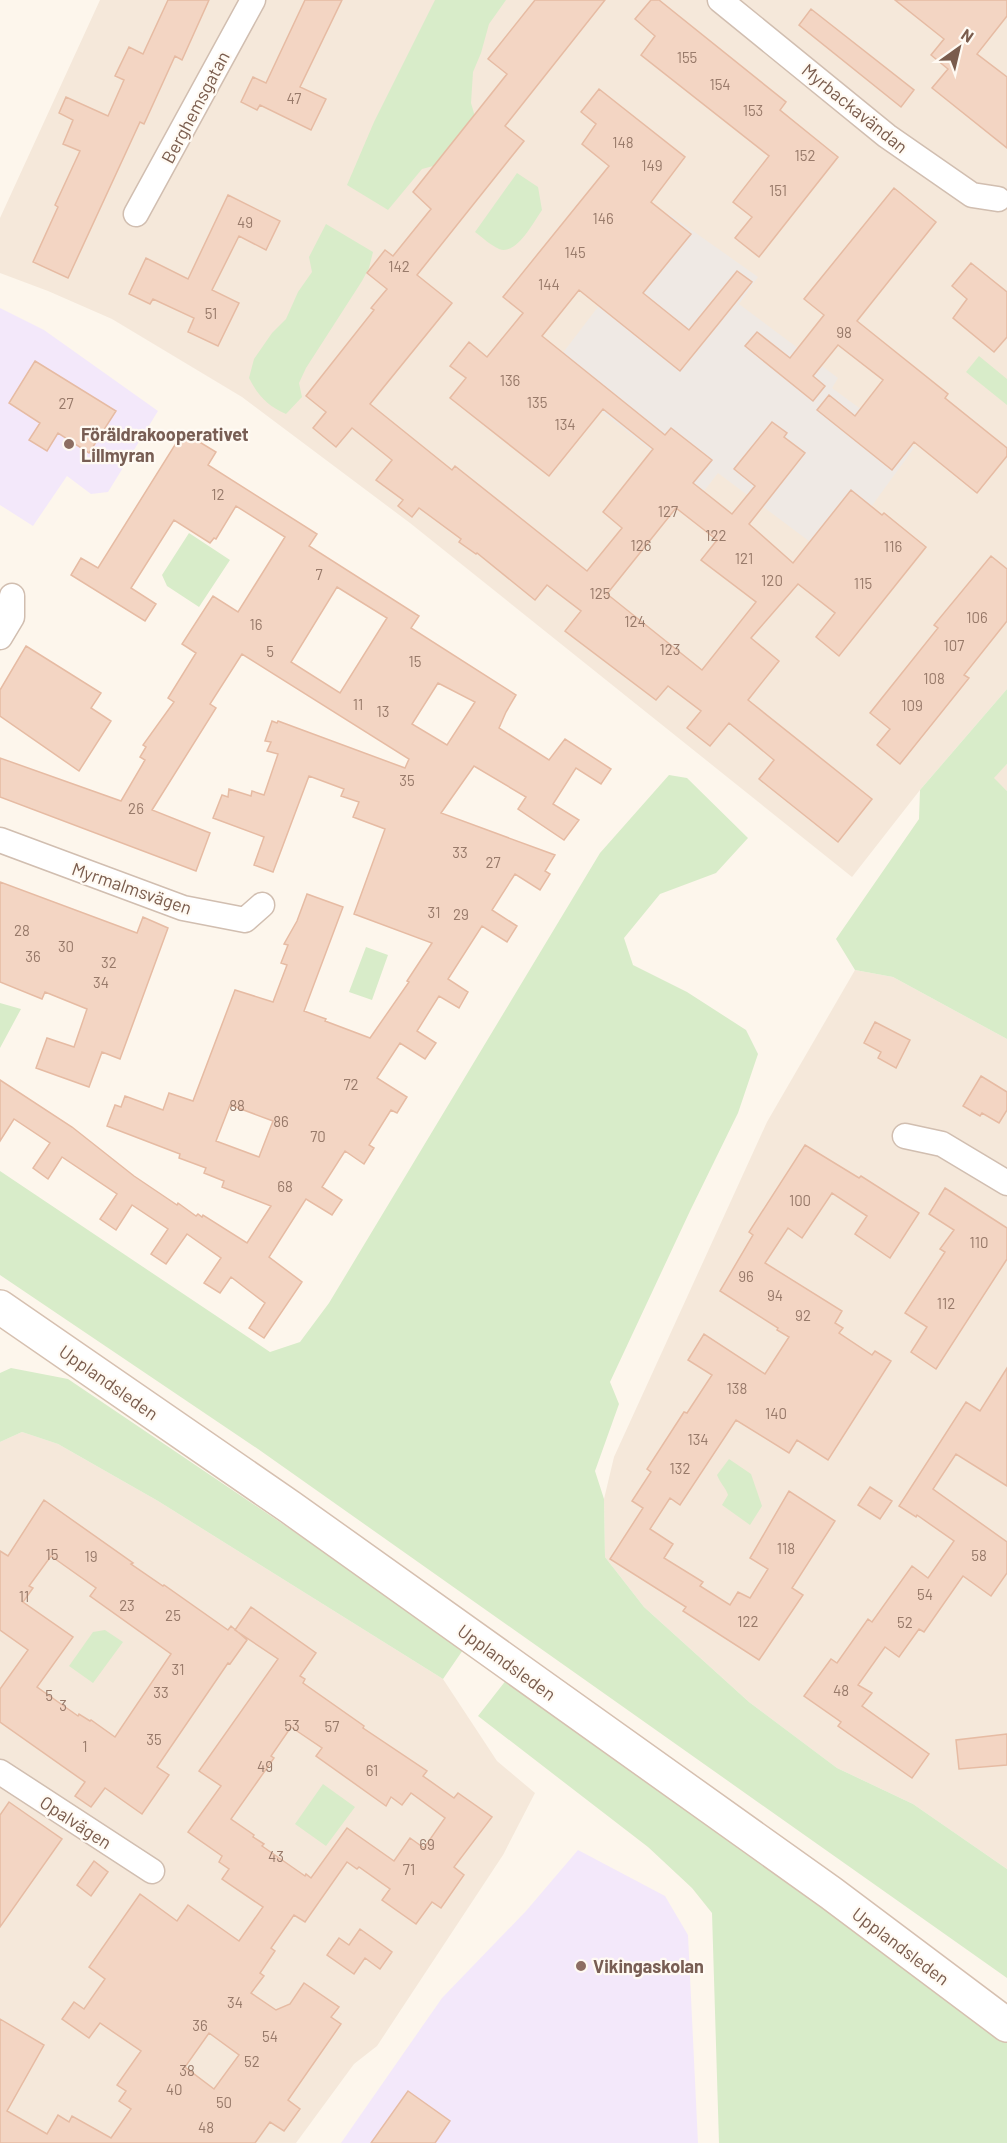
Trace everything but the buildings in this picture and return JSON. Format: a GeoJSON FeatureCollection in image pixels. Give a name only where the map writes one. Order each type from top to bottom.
{"type":"FeatureCollection","features":[{"type":"Feature","properties":{"kind":"street","name":"Berghemsgatan"},"geometry":{"type":"LineString","coordinates":[[136,214],[253,0]]}},
{"type":"Feature","properties":{"kind":"street","name":"Myrbackavändan"},"geometry":{"type":"LineString","coordinates":[[720,0],[888,136],[972,195],[998,198]]}},
{"type":"Feature","properties":{"kind":"street"},"geometry":{"type":"LineString","coordinates":[[0,637],[12,617],[12,596]]}},
{"type":"Feature","properties":{"kind":"street","name":"Myrmalmsvägen"},"geometry":{"type":"LineString","coordinates":[[0,840],[183,908],[244,920],[262,905]]}},
{"type":"Feature","properties":{"kind":"street"},"geometry":{"type":"LineString","coordinates":[[905,1136],[942,1144],[1007,1183]]}},
{"type":"Feature","properties":{"kind":"street","name":"Upplandsleden"},"geometry":{"type":"LineString","coordinates":[[1,1310],[300,1514],[831,1893],[1007,2025]]}},
{"type":"Feature","properties":{"kind":"street","name":"Opalvägen"},"geometry":{"type":"LineString","coordinates":[[0,1772],[152,1871]]}},
{"type":"Feature","properties":{"kind":"shaded area"},"geometry":{"type":"Polygon","coordinates":[[[100,0],[1007,0],[1007,689],[920,790],[852,877],[410,523],[242,397],[112,319],[0,273],[0,218],[100,0]]]}},
{"type":"Feature","properties":{"kind":"shaded area"},"geometry":{"type":"Polygon","coordinates":[[[669,214],[758,277],[739,304],[838,378],[832,388],[914,448],[833,559],[718,473],[704,491],[549,371],[669,214]]]}},
{"type":"Feature","properties":{"kind":"shaded area","name":"Föräldrakooperativet Lillmyran"},"geometry":{"type":"Polygon","coordinates":[[[0,308],[44,330],[158,411],[108,492],[91,494],[67,476],[33,526],[0,505],[0,308]]]}},
{"type":"Feature","properties":{"kind":"shaded area"},"geometry":{"type":"Polygon","coordinates":[[[1007,764],[1007,791],[993,778],[1007,764]]]}},
{"type":"Feature","properties":{"kind":"shaded area"},"geometry":{"type":"Polygon","coordinates":[[[855,970],[893,977],[1007,1039],[1007,1869],[913,1804],[837,1768],[749,1702],[644,1607],[605,1557],[604,1499],[614,1457],[767,1122],[855,970]]]}},
{"type":"Feature","properties":{"kind":"shaded area"},"geometry":{"type":"Polygon","coordinates":[[[22,1432],[58,1444],[158,1501],[443,1679],[497,1761],[535,1793],[503,1855],[377,2046],[354,2064],[296,2143],[0,2143],[0,1442],[22,1432]]]}},
{"type":"Feature","properties":{"kind":"shaded area","name":"Vikingaskolan"},"geometry":{"type":"Polygon","coordinates":[[[578,1850],[665,1896],[688,1935],[698,2143],[341,2143],[442,1998],[526,1911],[578,1850]]]}},
{"type":"Feature","properties":{"kind":"green space"},"geometry":{"type":"Polygon","coordinates":[[[435,0],[506,0],[489,24],[473,72],[471,103],[476,120],[437,165],[422,169],[388,210],[347,185],[374,122],[435,0]]]}},
{"type":"Feature","properties":{"kind":"green space"},"geometry":{"type":"Polygon","coordinates":[[[517,173],[538,187],[542,210],[518,243],[512,248],[499,249],[475,232],[517,173]]]}},
{"type":"Feature","properties":{"kind":"green space"},"geometry":{"type":"Polygon","coordinates":[[[326,224],[373,252],[369,268],[362,281],[306,368],[299,383],[302,397],[286,414],[264,400],[249,378],[254,359],[272,333],[286,319],[298,292],[312,272],[309,257],[326,224]]]}},
{"type":"Feature","properties":{"kind":"green space"},"geometry":{"type":"Polygon","coordinates":[[[979,356],[1007,379],[1007,405],[966,372],[979,356]]]}},
{"type":"Feature","properties":{"kind":"green space"},"geometry":{"type":"Polygon","coordinates":[[[189,533],[230,560],[199,607],[167,586],[162,575],[189,533]]]}},
{"type":"Feature","properties":{"kind":"green space"},"geometry":{"type":"Polygon","coordinates":[[[1007,689],[1007,764],[994,778],[1007,791],[1007,1039],[893,977],[855,970],[836,939],[919,819],[920,790],[1007,689]]]}},
{"type":"Feature","properties":{"kind":"green space"},"geometry":{"type":"Polygon","coordinates":[[[669,775],[687,778],[748,838],[716,873],[660,894],[624,938],[633,965],[687,992],[746,1030],[758,1054],[738,1113],[610,1382],[619,1404],[595,1471],[604,1499],[605,1557],[644,1607],[749,1702],[837,1768],[913,1804],[1007,1869],[1007,1978],[258,1449],[0,1275],[0,1171],[270,1352],[300,1342],[329,1303],[600,853],[669,775]]]}},
{"type":"Feature","properties":{"kind":"green space"},"geometry":{"type":"Polygon","coordinates":[[[366,947],[388,955],[372,1000],[349,992],[366,947]]]}},
{"type":"Feature","properties":{"kind":"green space"},"geometry":{"type":"Polygon","coordinates":[[[0,1003],[21,1009],[0,1048],[0,1003]]]}},
{"type":"Feature","properties":{"kind":"green space"},"geometry":{"type":"Polygon","coordinates":[[[11,1368],[68,1379],[465,1647],[443,1679],[158,1501],[58,1444],[22,1432],[0,1442],[0,1373],[11,1368]]]}},
{"type":"Feature","properties":{"kind":"green space"},"geometry":{"type":"Polygon","coordinates":[[[729,1459],[751,1474],[762,1506],[750,1525],[722,1505],[728,1495],[717,1475],[729,1459]]]}},
{"type":"Feature","properties":{"kind":"green space"},"geometry":{"type":"Polygon","coordinates":[[[105,1630],[123,1642],[93,1683],[69,1666],[93,1632],[105,1630]]]}},
{"type":"Feature","properties":{"kind":"green space"},"geometry":{"type":"Polygon","coordinates":[[[507,1679],[1007,2042],[1007,2143],[719,2143],[712,1913],[692,1888],[648,1847],[478,1716],[507,1679]]]}},
{"type":"Feature","properties":{"kind":"green space"},"geometry":{"type":"Polygon","coordinates":[[[323,1784],[355,1807],[326,1846],[295,1824],[323,1784]]]}},
{"type":"Feature","properties":{"kind":"place","name":"Föräldrakooperativet Lillmyran"},"geometry":{"type":"Point","coordinates":[69,444]}},
{"type":"Feature","properties":{"kind":"place","name":"Vikingaskolan"},"geometry":{"type":"Point","coordinates":[581,1966]}}]}
